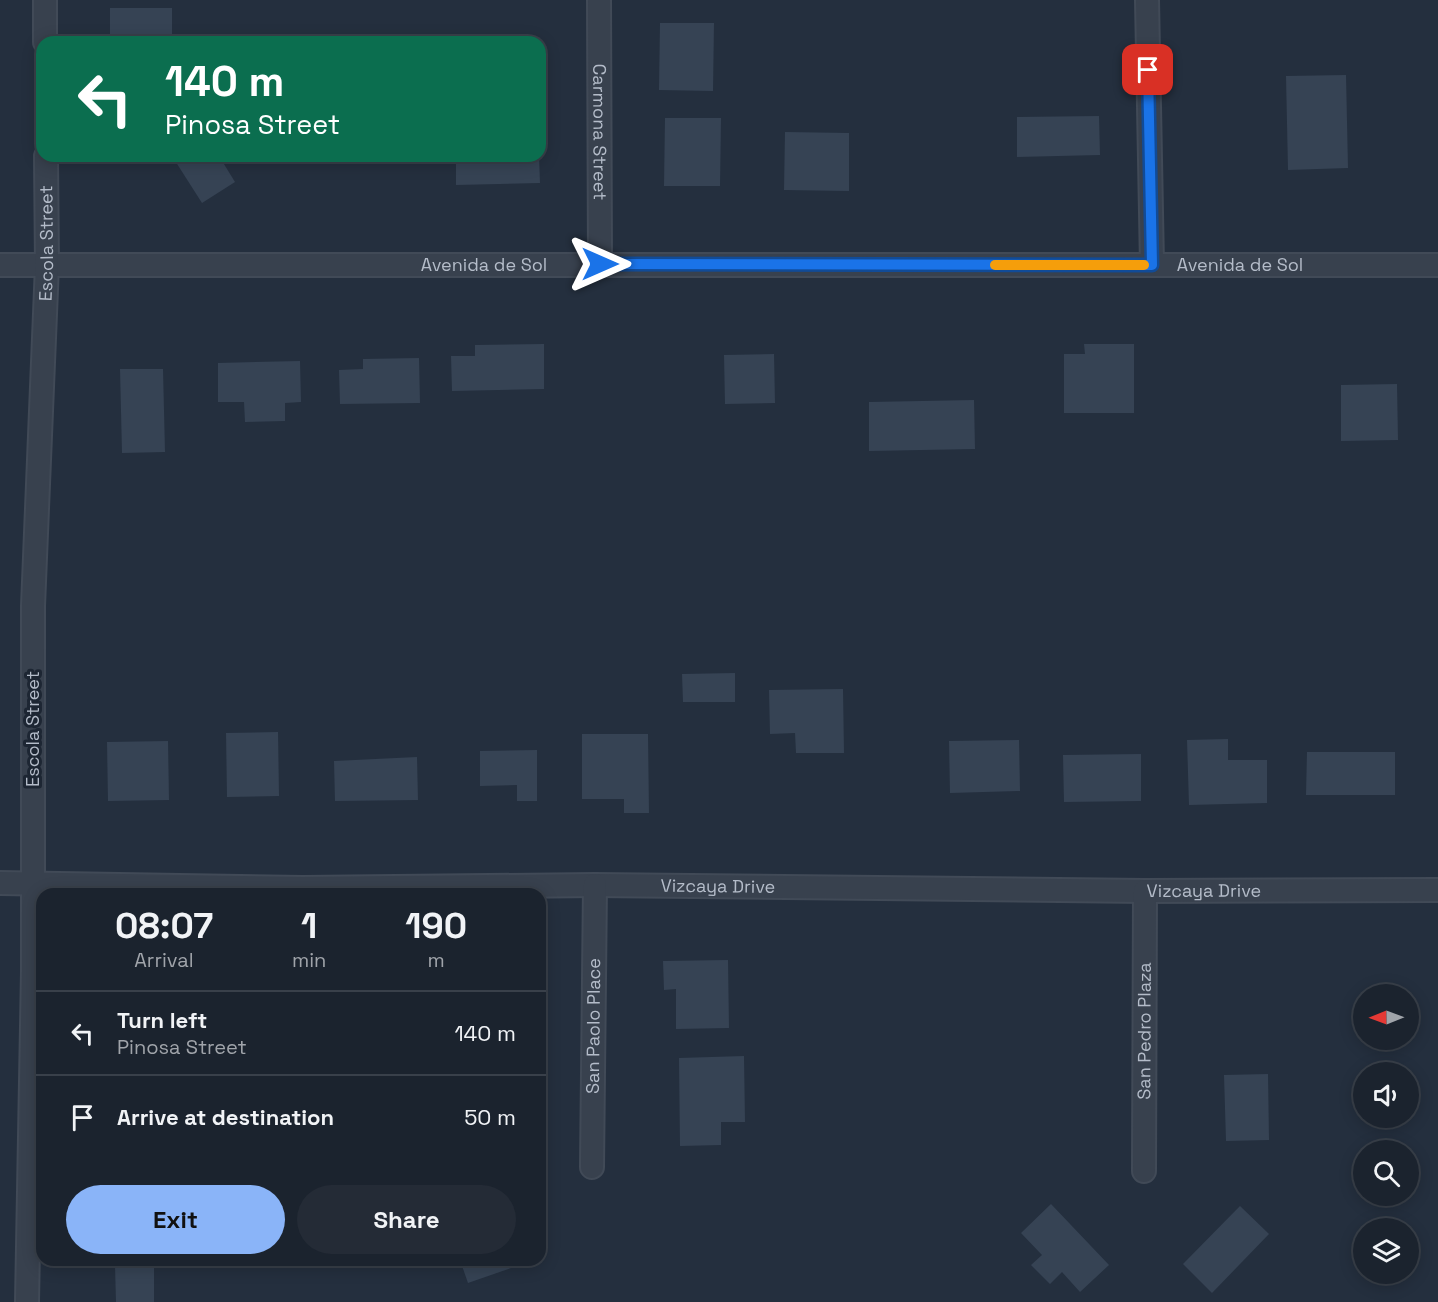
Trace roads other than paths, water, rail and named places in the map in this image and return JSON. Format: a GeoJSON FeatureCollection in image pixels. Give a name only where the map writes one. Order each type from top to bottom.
{"type":"FeatureCollection","features":[{"type":"Feature","properties":{"kind":"street"},"geometry":{"type":"LineString","coordinates":[[45,0],[45,36]]}},
{"type":"Feature","properties":{"kind":"street","name":"Carmona Street"},"geometry":{"type":"LineString","coordinates":[[599,0],[600,264]]}},
{"type":"Feature","properties":{"kind":"street"},"geometry":{"type":"LineString","coordinates":[[1147,0],[1152,265]]}},
{"type":"Feature","properties":{"kind":"street","name":"Escola Street"},"geometry":{"type":"LineString","coordinates":[[27,1302],[34,883],[33,606],[47,265],[46,162]]}},
{"type":"Feature","properties":{"kind":"street","name":"Avenida de Sol"},"geometry":{"type":"LineString","coordinates":[[0,265],[1438,265]]}},
{"type":"Feature","properties":{"kind":"street","name":"Vizcaya Drive"},"geometry":{"type":"LineString","coordinates":[[0,883],[303,888],[595,885],[1145,891],[1438,890]]}},
{"type":"Feature","properties":{"kind":"street","name":"San Paolo Place"},"geometry":{"type":"LineString","coordinates":[[592,1167],[595,885]]}},
{"type":"Feature","properties":{"kind":"street","name":"San Pedro Plaza"},"geometry":{"type":"LineString","coordinates":[[1144,1171],[1145,891]]}}]}
